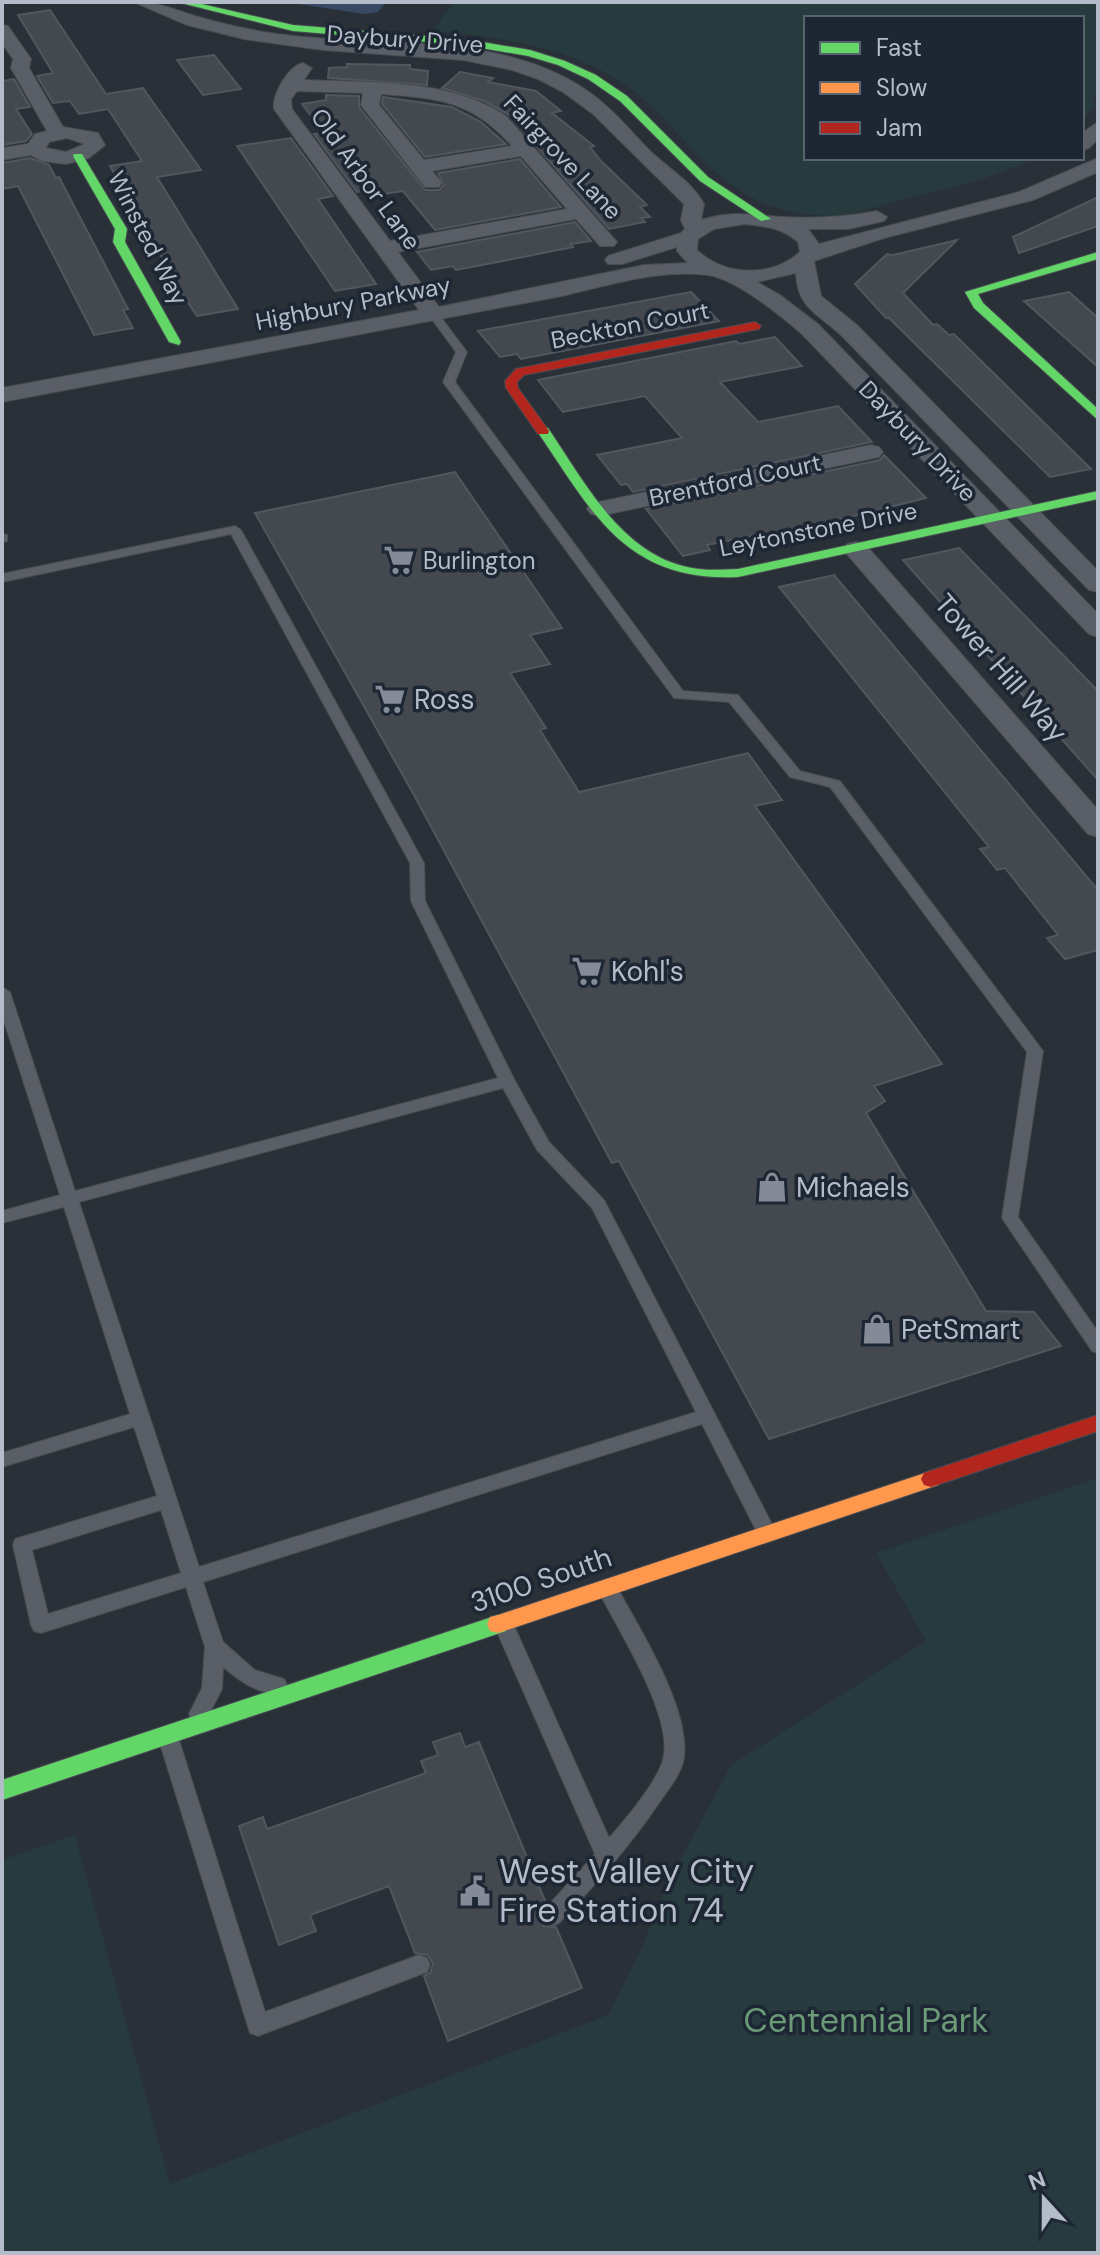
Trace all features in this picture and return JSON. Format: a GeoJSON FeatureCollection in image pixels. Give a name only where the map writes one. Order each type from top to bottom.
{"type":"FeatureCollection","features":[{"type":"Feature","properties":{"kind":"street","name":"Daybury Drive"},"geometry":{"type":"LineString","coordinates":[[143,2],[184,19],[226,30],[457,54],[510,63],[558,81],[592,103],[658,170],[686,191],[694,204],[692,234]]}},
{"type":"Feature","properties":{"kind":"street","name":"Daybury Drive"},"geometry":{"type":"LineString","coordinates":[[182,2],[324,39],[460,40],[511,49],[578,70],[616,92],[713,187],[773,221]]}},
{"type":"Feature","properties":{"kind":"street"},"geometry":{"type":"LineString","coordinates":[[2,30],[22,59],[20,68],[57,133]]}},
{"type":"Feature","properties":{"kind":"street","name":"Old Arbor Lane"},"geometry":{"type":"LineString","coordinates":[[324,39],[290,85],[282,99],[283,109],[427,306]]}},
{"type":"Feature","properties":{"kind":"street","name":"Fairgrove Lane"},"geometry":{"type":"LineString","coordinates":[[290,85],[418,92],[475,105],[494,115],[607,242]]}},
{"type":"Feature","properties":{"kind":"street"},"geometry":{"type":"LineString","coordinates":[[373,90],[370,105],[426,175],[525,150]]}},
{"type":"Feature","properties":{"kind":"street"},"geometry":{"type":"LineString","coordinates":[[2,154],[35,149],[56,158],[78,156],[92,149],[95,141],[85,134],[57,133],[37,142],[35,149]]}},
{"type":"Feature","properties":{"kind":"street","name":"Winsted Way"},"geometry":{"type":"LineString","coordinates":[[78,156],[121,229],[119,242],[175,342]]}},
{"type":"Feature","properties":{"kind":"street"},"geometry":{"type":"LineString","coordinates":[[773,221],[808,240],[807,258],[884,231],[997,207],[1057,186],[1098,164]]}},
{"type":"Feature","properties":{"kind":"street"},"geometry":{"type":"LineString","coordinates":[[773,221],[848,223],[981,192],[1042,169]]}},
{"type":"Feature","properties":{"kind":"street"},"geometry":{"type":"LineString","coordinates":[[384,248],[581,212]]}},
{"type":"Feature","properties":{"kind":"street","name":"Highbury Parkway"},"geometry":{"type":"LineString","coordinates":[[2,395],[427,306],[592,266],[726,220],[773,221]]}},
{"type":"Feature","properties":{"kind":"street"},"geometry":{"type":"LineString","coordinates":[[692,234],[686,244],[692,258],[717,271]]}},
{"type":"Feature","properties":{"kind":"street"},"geometry":{"type":"LineString","coordinates":[[1098,255],[971,292],[978,305],[1098,416]]}},
{"type":"Feature","properties":{"kind":"street","name":"Daybury Drive"},"geometry":{"type":"LineString","coordinates":[[807,258],[808,292],[814,301],[849,330],[1098,585]]}},
{"type":"Feature","properties":{"kind":"street","name":"Highbury Parkway"},"geometry":{"type":"LineString","coordinates":[[2,373],[175,342],[586,285],[635,272],[777,273],[807,258]]}},
{"type":"Feature","properties":{"kind":"street","name":"Daybury Drive"},"geometry":{"type":"LineString","coordinates":[[717,271],[773,299],[803,322],[1098,629]]}},
{"type":"Feature","properties":{"kind":"street","name":"Beckton Court"},"geometry":{"type":"LineString","coordinates":[[516,375],[534,367],[755,326]]}},
{"type":"Feature","properties":{"kind":"street","name":"Leytonstone Drive"},"geometry":{"type":"LineString","coordinates":[[516,375],[511,381],[512,388],[599,509],[644,556],[690,572],[738,573],[1098,495]]}},
{"type":"Feature","properties":{"kind":"street","name":"Brentford Court"},"geometry":{"type":"LineString","coordinates":[[599,509],[871,452]]}},
{"type":"Feature","properties":{"kind":"street","name":"Tower Hill Way"},"geometry":{"type":"LineString","coordinates":[[856,549],[1098,828]]}},
{"type":"Feature","properties":{"kind":"street","name":"3100 South"},"geometry":{"type":"LineString","coordinates":[[2,1790],[1098,1423]]}},
{"type":"Feature","properties":{"kind":"lane"},"geometry":{"type":"LineString","coordinates":[[427,306],[462,352],[449,382],[679,695],[733,698],[795,774],[835,784],[1035,1051],[1010,1218],[1098,1346]]}},
{"type":"Feature","properties":{"kind":"lane"},"geometry":{"type":"LineString","coordinates":[[2,578],[235,530],[417,863],[418,901],[507,1081],[543,1146],[598,1204],[767,1534]]}},
{"type":"Feature","properties":{"kind":"lane"},"geometry":{"type":"LineString","coordinates":[[2,992],[215,1647],[212,1689],[193,1726]]}},
{"type":"Feature","properties":{"kind":"lane"},"geometry":{"type":"LineString","coordinates":[[2,1217],[507,1081]]}},
{"type":"Feature","properties":{"kind":"lane"},"geometry":{"type":"LineString","coordinates":[[167,1501],[22,1545],[41,1625],[706,1416]]}},
{"type":"Feature","properties":{"kind":"lane"},"geometry":{"type":"LineString","coordinates":[[2,1460],[139,1418]]}},
{"type":"Feature","properties":{"kind":"lane"},"geometry":{"type":"LineString","coordinates":[[552,1916],[636,1823],[669,1771],[674,1757],[675,1742],[666,1705],[607,1587]]}},
{"type":"Feature","properties":{"kind":"lane"},"geometry":{"type":"LineString","coordinates":[[503,1622],[607,1857]]}},
{"type":"Feature","properties":{"kind":"lane"},"geometry":{"type":"LineString","coordinates":[[215,1647],[249,1677],[298,1690]]}},
{"type":"Feature","properties":{"kind":"lane"},"geometry":{"type":"LineString","coordinates":[[168,1735],[258,2025],[419,1965]]}},
{"type":"Feature","properties":{"kind":"green space"},"geometry":{"type":"Polygon","coordinates":[[[454,2],[1098,2],[1098,96],[1093,100],[1096,105],[1084,119],[1084,16],[804,16],[804,160],[1030,160],[973,182],[850,214],[802,214],[756,200],[729,183],[648,103],[597,68],[528,45],[432,31],[454,2]]]}},
{"type":"Feature","properties":{"kind":"green space","name":"Centennial Park"},"geometry":{"type":"Polygon","coordinates":[[[1098,1478],[1098,2253],[2,2253],[2,1860],[75,1835],[170,2184],[608,2015],[641,1950],[666,1887],[731,1765],[926,1641],[876,1553],[1098,1478]]]}},
{"type":"Feature","properties":{"kind":"water"},"geometry":{"type":"Polygon","coordinates":[[[285,2],[386,2],[378,12],[364,14],[285,2]]]}},
{"type":"Feature","properties":{"kind":"building"},"geometry":{"type":"Polygon","coordinates":[[[50,10],[106,94],[143,88],[201,170],[157,177],[238,309],[197,316],[185,298],[110,166],[142,161],[108,109],[79,114],[70,101],[53,103],[37,76],[53,73],[18,15],[50,10]]]}},
{"type":"Feature","properties":{"kind":"building"},"geometry":{"type":"Polygon","coordinates":[[[214,55],[241,89],[203,95],[177,60],[214,55]]]}},
{"type":"Feature","properties":{"kind":"building"},"geometry":{"type":"Polygon","coordinates":[[[347,64],[410,65],[410,69],[428,71],[427,85],[328,78],[329,68],[347,67],[347,64]]]}},
{"type":"Feature","properties":{"kind":"building"},"geometry":{"type":"Polygon","coordinates":[[[460,72],[493,78],[488,82],[536,91],[561,111],[552,113],[594,146],[590,147],[601,161],[647,205],[640,207],[650,217],[641,218],[645,222],[609,229],[508,114],[484,101],[442,88],[460,72]]]}},
{"type":"Feature","properties":{"kind":"building"},"geometry":{"type":"Polygon","coordinates":[[[14,79],[30,107],[16,109],[32,134],[26,141],[2,145],[2,81],[14,79]]]}},
{"type":"Feature","properties":{"kind":"building"},"geometry":{"type":"Polygon","coordinates":[[[326,95],[359,96],[359,107],[425,190],[439,190],[444,185],[438,173],[520,159],[561,207],[435,230],[403,191],[378,195],[372,189],[357,192],[314,134],[324,133],[302,104],[326,100],[326,95]]]}},
{"type":"Feature","properties":{"kind":"building"},"geometry":{"type":"Polygon","coordinates":[[[383,97],[452,107],[481,122],[506,144],[425,157],[382,104],[383,97]]]}},
{"type":"Feature","properties":{"kind":"building"},"geometry":{"type":"Polygon","coordinates":[[[291,138],[333,196],[318,199],[376,284],[335,291],[237,146],[291,138]]]}},
{"type":"Feature","properties":{"kind":"building"},"geometry":{"type":"Polygon","coordinates":[[[30,158],[49,165],[56,178],[59,177],[128,309],[123,310],[133,328],[94,335],[18,186],[2,189],[2,163],[30,158]]]}},
{"type":"Feature","properties":{"kind":"building"},"geometry":{"type":"Polygon","coordinates":[[[1098,197],[1098,226],[1019,253],[1013,237],[1098,197]]]}},
{"type":"Feature","properties":{"kind":"building"},"geometry":{"type":"Polygon","coordinates":[[[575,222],[591,241],[456,270],[453,266],[431,270],[417,252],[575,222]]]}},
{"type":"Feature","properties":{"kind":"building"},"geometry":{"type":"Polygon","coordinates":[[[957,240],[903,293],[933,325],[937,324],[949,335],[954,334],[1091,469],[1050,477],[855,284],[887,254],[957,240]]]}},
{"type":"Feature","properties":{"kind":"building"},"geometry":{"type":"Polygon","coordinates":[[[691,292],[719,321],[521,359],[517,354],[500,357],[478,331],[691,292]]]}},
{"type":"Feature","properties":{"kind":"building"},"geometry":{"type":"Polygon","coordinates":[[[1069,292],[1098,318],[1098,367],[1024,301],[1069,292]]]}},
{"type":"Feature","properties":{"kind":"building"},"geometry":{"type":"Polygon","coordinates":[[[775,337],[802,366],[720,382],[758,422],[838,406],[872,442],[633,492],[627,484],[621,485],[597,455],[682,438],[645,396],[563,412],[538,380],[736,341],[739,344],[775,337]]]}},
{"type":"Feature","properties":{"kind":"building"},"geometry":{"type":"Polygon","coordinates":[[[884,455],[926,498],[772,536],[769,532],[707,545],[710,550],[683,556],[646,509],[880,460],[884,455]]]}},
{"type":"Feature","properties":{"kind":"building"},"geometry":{"type":"Polygon","coordinates":[[[455,472],[562,628],[530,635],[550,664],[510,673],[546,728],[540,730],[579,792],[748,753],[782,800],[755,806],[942,1064],[874,1086],[885,1101],[866,1113],[986,1311],[1034,1312],[1061,1346],[769,1439],[619,1161],[612,1163],[414,795],[255,513],[455,472]]]}},
{"type":"Feature","properties":{"kind":"building"},"geometry":{"type":"Polygon","coordinates":[[[959,548],[1098,691],[1098,780],[903,560],[959,548]]]}},
{"type":"Feature","properties":{"kind":"building"},"geometry":{"type":"Polygon","coordinates":[[[834,575],[1098,890],[1098,950],[1065,959],[1047,938],[1058,935],[1005,868],[997,870],[980,849],[989,847],[779,587],[834,575]]]}},
{"type":"Feature","properties":{"kind":"building","name":"West Valley City Fire Station 74"},"geometry":{"type":"Polygon","coordinates":[[[460,1733],[465,1747],[479,1742],[546,1903],[538,1917],[544,1926],[556,1927],[582,1988],[448,2041],[424,1976],[430,1973],[433,1964],[428,1955],[415,1953],[389,1886],[310,1915],[316,1931],[279,1945],[239,1826],[263,1817],[267,1829],[426,1773],[421,1761],[438,1755],[433,1742],[460,1733]]]}},
{"type":"Feature","properties":{"kind":"traffic: fast"},"geometry":{"type":"LineString","coordinates":[[182,2],[293,28],[497,46],[561,63],[592,77],[624,98],[704,179],[765,219]]}},
{"type":"Feature","properties":{"kind":"traffic: fast"},"geometry":{"type":"LineString","coordinates":[[78,156],[121,229],[119,242],[175,342]]}},
{"type":"Feature","properties":{"kind":"traffic: fast"},"geometry":{"type":"LineString","coordinates":[[1098,255],[971,292],[978,305],[1098,416]]}},
{"type":"Feature","properties":{"kind":"traffic: fast"},"geometry":{"type":"LineString","coordinates":[[543,431],[584,491],[617,531],[656,561],[692,572],[738,573],[1098,495]]}},
{"type":"Feature","properties":{"kind":"traffic: fast"},"geometry":{"type":"LineString","coordinates":[[2,1790],[498,1624]]}},
{"type":"Feature","properties":{"kind":"traffic: slow"},"geometry":{"type":"LineString","coordinates":[[498,1624],[931,1479]]}},
{"type":"Feature","properties":{"kind":"traffic: jam"},"geometry":{"type":"LineString","coordinates":[[543,431],[512,388],[511,381],[520,372],[755,326]]}},
{"type":"Feature","properties":{"kind":"traffic: jam"},"geometry":{"type":"LineString","coordinates":[[931,1479],[1098,1423]]}},
{"type":"Feature","properties":{"kind":"place","name":"Burlington"},"geometry":{"type":"Point","coordinates":[399,560]}},
{"type":"Feature","properties":{"kind":"place","name":"Ross"},"geometry":{"type":"Point","coordinates":[390,699]}},
{"type":"Feature","properties":{"kind":"place","name":"Kohl's"},"geometry":{"type":"Point","coordinates":[587,971]}},
{"type":"Feature","properties":{"kind":"place","name":"Michaels"},"geometry":{"type":"Point","coordinates":[772,1187]}},
{"type":"Feature","properties":{"kind":"place","name":"PetSmart"},"geometry":{"type":"Point","coordinates":[877,1329]}},
{"type":"Feature","properties":{"kind":"place","name":"West Valley City Fire Station 74"},"geometry":{"type":"Point","coordinates":[475,1891]}}]}
